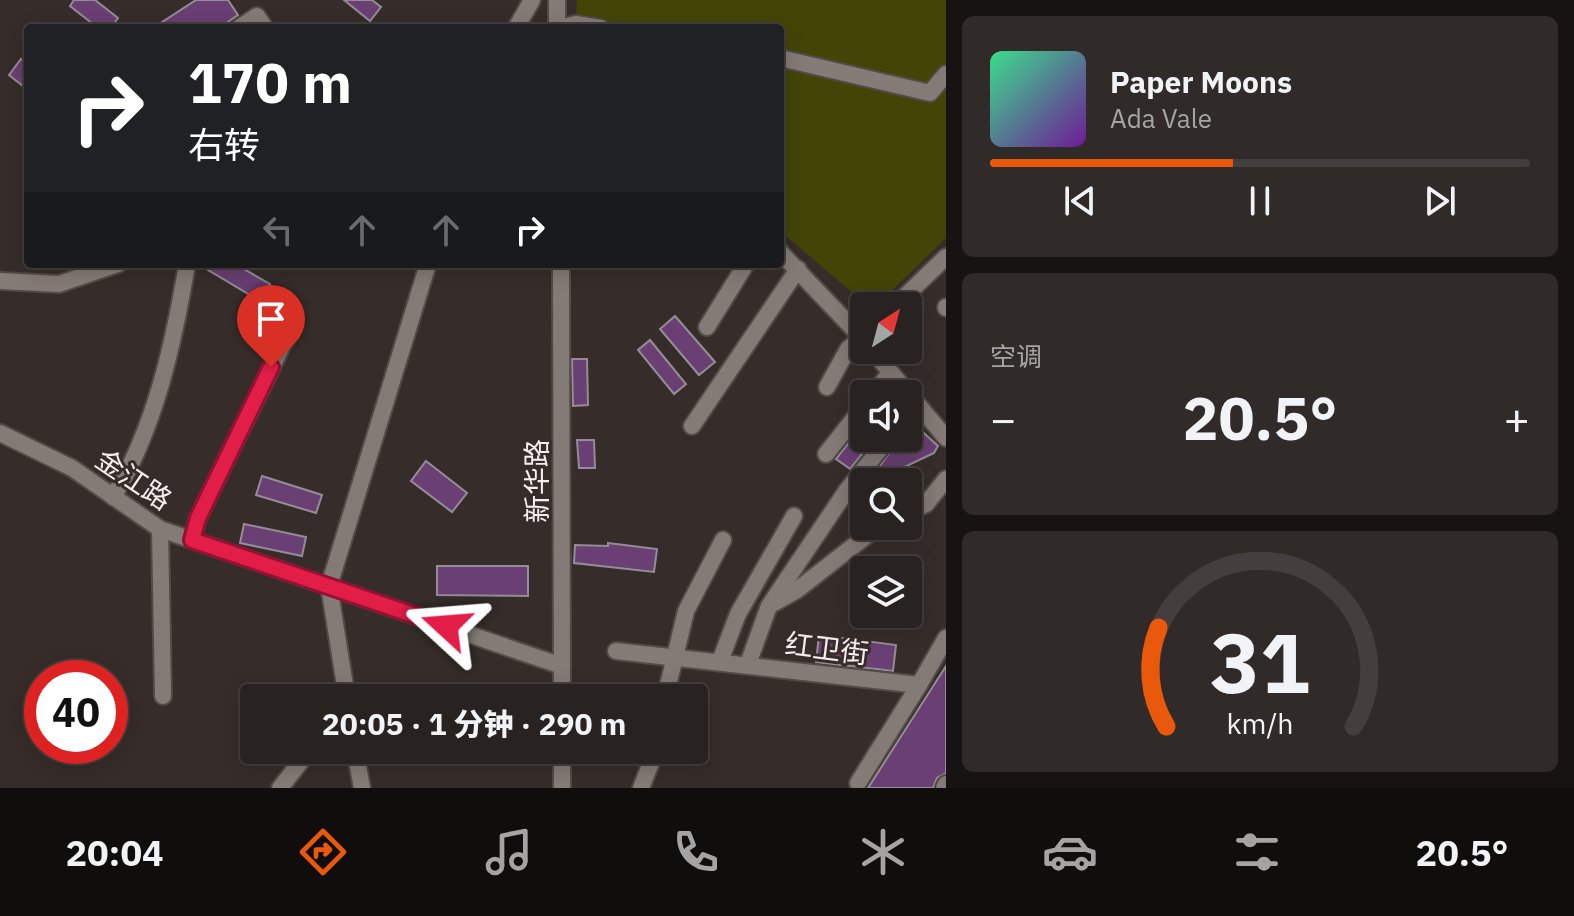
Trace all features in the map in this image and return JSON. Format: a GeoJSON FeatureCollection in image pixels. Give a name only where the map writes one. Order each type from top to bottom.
{"type":"FeatureCollection","features":[{"type":"Feature","properties":{"kind":"street"},"geometry":{"type":"LineString","coordinates":[[518,24],[532,0]]}},
{"type":"Feature","properties":{"kind":"street"},"geometry":{"type":"LineString","coordinates":[[557,0],[558,24]]}},
{"type":"Feature","properties":{"kind":"street"},"geometry":{"type":"LineString","coordinates":[[245,24],[257,16],[262,24]]}},
{"type":"Feature","properties":{"kind":"street"},"geometry":{"type":"LineString","coordinates":[[784,59],[930,93],[946,74]]}},
{"type":"Feature","properties":{"kind":"street"},"geometry":{"type":"LineString","coordinates":[[784,256],[850,324]]}},
{"type":"Feature","properties":{"kind":"street"},"geometry":{"type":"LineString","coordinates":[[910,292],[946,257]]}},
{"type":"Feature","properties":{"kind":"street"},"geometry":{"type":"LineString","coordinates":[[0,281],[59,284],[106,268]]}},
{"type":"Feature","properties":{"kind":"street"},"geometry":{"type":"LineString","coordinates":[[113,497],[141,448],[180,306],[186,268]]}},
{"type":"Feature","properties":{"kind":"street"},"geometry":{"type":"LineString","coordinates":[[344,684],[329,586],[427,268]]}},
{"type":"Feature","properties":{"kind":"street","name":"新华路"},"geometry":{"type":"LineString","coordinates":[[561,268],[562,684]]}},
{"type":"Feature","properties":{"kind":"street"},"geometry":{"type":"LineString","coordinates":[[707,327],[744,268]]}},
{"type":"Feature","properties":{"kind":"street"},"geometry":{"type":"LineString","coordinates":[[692,426],[798,269]]}},
{"type":"Feature","properties":{"kind":"street"},"geometry":{"type":"LineString","coordinates":[[192,540],[198,518],[284,342]]}},
{"type":"Feature","properties":{"kind":"street"},"geometry":{"type":"LineString","coordinates":[[827,387],[850,348]]}},
{"type":"Feature","properties":{"kind":"street"},"geometry":{"type":"LineString","coordinates":[[883,364],[894,380]]}},
{"type":"Feature","properties":{"kind":"street"},"geometry":{"type":"LineString","coordinates":[[884,380],[890,373]]}},
{"type":"Feature","properties":{"kind":"street"},"geometry":{"type":"LineString","coordinates":[[922,417],[946,438]]}},
{"type":"Feature","properties":{"kind":"street"},"geometry":{"type":"LineString","coordinates":[[826,454],[850,424]]}},
{"type":"Feature","properties":{"kind":"street","name":"金江路"},"geometry":{"type":"LineString","coordinates":[[0,433],[72,468],[160,529],[562,666]]}},
{"type":"Feature","properties":{"kind":"street"},"geometry":{"type":"LineString","coordinates":[[748,664],[769,606],[847,490],[878,452]]}},
{"type":"Feature","properties":{"kind":"street"},"geometry":{"type":"LineString","coordinates":[[922,506],[946,479]]}},
{"type":"Feature","properties":{"kind":"street"},"geometry":{"type":"LineString","coordinates":[[720,661],[738,614],[794,516]]}},
{"type":"Feature","properties":{"kind":"street"},"geometry":{"type":"LineString","coordinates":[[160,529],[163,696]]}},
{"type":"Feature","properties":{"kind":"street"},"geometry":{"type":"LineString","coordinates":[[668,684],[686,611],[723,540]]}},
{"type":"Feature","properties":{"kind":"street"},"geometry":{"type":"LineString","coordinates":[[769,606],[797,590],[861,540]]}},
{"type":"Feature","properties":{"kind":"street"},"geometry":{"type":"LineString","coordinates":[[858,783],[946,638]]}},
{"type":"Feature","properties":{"kind":"street","name":"红卫街"},"geometry":{"type":"LineString","coordinates":[[616,651],[919,685]]}},
{"type":"Feature","properties":{"kind":"street"},"geometry":{"type":"LineString","coordinates":[[280,788],[299,764]]}},
{"type":"Feature","properties":{"kind":"street"},"geometry":{"type":"LineString","coordinates":[[358,764],[362,788]]}},
{"type":"Feature","properties":{"kind":"street"},"geometry":{"type":"LineString","coordinates":[[562,764],[562,788]]}},
{"type":"Feature","properties":{"kind":"street"},"geometry":{"type":"LineString","coordinates":[[641,788],[650,764]]}},
{"type":"Feature","properties":{"kind":"shaded area"},"geometry":{"type":"Polygon","coordinates":[[[577,0],[946,0],[946,238],[890,292],[852,292],[784,234],[784,24],[576,24],[577,0]]]}},
{"type":"Feature","properties":{"kind":"building"},"geometry":{"type":"Polygon","coordinates":[[[74,0],[95,0],[118,18],[114,24],[93,24],[70,6],[74,0]]]}},
{"type":"Feature","properties":{"kind":"building"},"geometry":{"type":"Polygon","coordinates":[[[196,0],[228,0],[238,15],[225,24],[159,24],[196,0]]]}},
{"type":"Feature","properties":{"kind":"building"},"geometry":{"type":"Polygon","coordinates":[[[344,0],[372,0],[381,7],[370,21],[344,0]]]}},
{"type":"Feature","properties":{"kind":"building"},"geometry":{"type":"Polygon","coordinates":[[[21,59],[24,61],[24,87],[9,75],[21,59]]]}},
{"type":"Feature","properties":{"kind":"building"},"geometry":{"type":"Polygon","coordinates":[[[205,268],[242,268],[270,284],[260,301],[205,268]]]}},
{"type":"Feature","properties":{"kind":"building"},"geometry":{"type":"Polygon","coordinates":[[[675,316],[715,362],[699,375],[660,329],[675,316]]]}},
{"type":"Feature","properties":{"kind":"building"},"geometry":{"type":"Polygon","coordinates":[[[650,340],[686,384],[674,394],[638,350],[650,340]]]}},
{"type":"Feature","properties":{"kind":"building"},"geometry":{"type":"Polygon","coordinates":[[[572,359],[587,359],[588,405],[573,406],[572,359]]]}},
{"type":"Feature","properties":{"kind":"building"},"geometry":{"type":"Polygon","coordinates":[[[922,431],[938,446],[934,453],[902,468],[878,468],[890,452],[922,452],[922,431]]]}},
{"type":"Feature","properties":{"kind":"building"},"geometry":{"type":"Polygon","coordinates":[[[577,440],[594,440],[595,468],[579,468],[577,440]]]}},
{"type":"Feature","properties":{"kind":"building"},"geometry":{"type":"Polygon","coordinates":[[[850,442],[850,452],[864,452],[850,469],[836,459],[850,442]]]}},
{"type":"Feature","properties":{"kind":"building"},"geometry":{"type":"Polygon","coordinates":[[[426,461],[467,493],[452,512],[411,481],[426,461]]]}},
{"type":"Feature","properties":{"kind":"building"},"geometry":{"type":"Polygon","coordinates":[[[262,476],[322,495],[316,513],[256,495],[262,476]]]}},
{"type":"Feature","properties":{"kind":"building"},"geometry":{"type":"Polygon","coordinates":[[[244,524],[306,537],[302,556],[240,543],[244,524]]]}},
{"type":"Feature","properties":{"kind":"building"},"geometry":{"type":"Polygon","coordinates":[[[608,543],[657,549],[654,572],[574,563],[575,545],[608,546],[608,543]]]}},
{"type":"Feature","properties":{"kind":"building"},"geometry":{"type":"Polygon","coordinates":[[[437,566],[528,566],[528,596],[437,595],[437,566]]]}},
{"type":"Feature","properties":{"kind":"building"},"geometry":{"type":"Polygon","coordinates":[[[819,635],[896,645],[893,671],[816,662],[819,635]]]}},
{"type":"Feature","properties":{"kind":"building"},"geometry":{"type":"Polygon","coordinates":[[[946,666],[946,773],[937,778],[933,788],[868,788],[946,666]]]}},
{"type":"Feature","properties":{"kind":"route"},"geometry":{"type":"LineString","coordinates":[[271,367],[198,518],[192,540],[446,626]]}}]}
